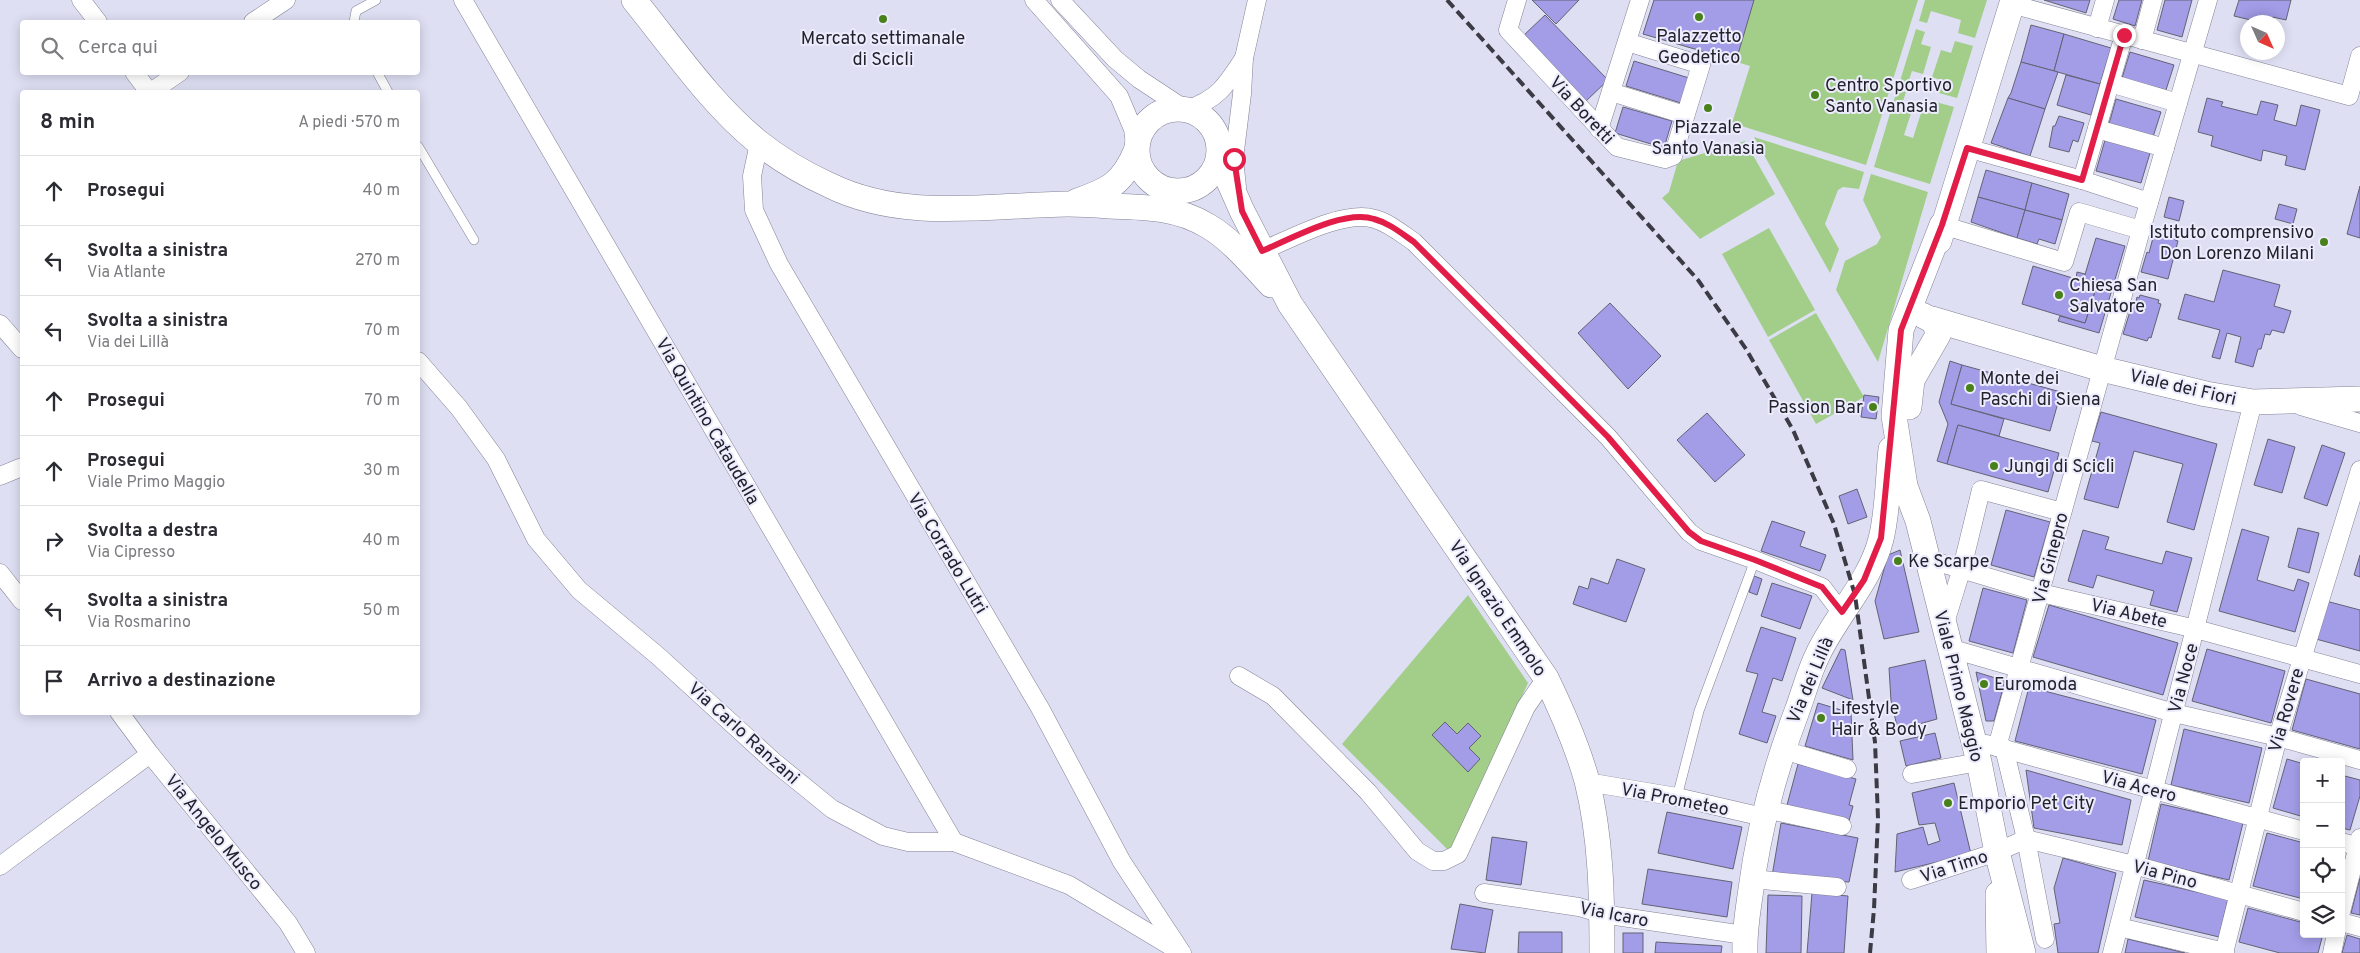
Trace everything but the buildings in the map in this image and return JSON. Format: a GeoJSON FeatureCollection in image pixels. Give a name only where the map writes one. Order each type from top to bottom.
{"type":"FeatureCollection","features":[{"type":"Feature","properties":{"kind":"street"},"geometry":{"type":"LineString","coordinates":[[81,0],[96,20]]}},
{"type":"Feature","properties":{"kind":"street"},"geometry":{"type":"LineString","coordinates":[[256,20],[286,0]]}},
{"type":"Feature","properties":{"kind":"street","name":"Via Quintino Cataudella"},"geometry":{"type":"LineString","coordinates":[[463,0],[954,842]]}},
{"type":"Feature","properties":{"kind":"street"},"geometry":{"type":"LineString","coordinates":[[634,0],[725,112],[759,143],[830,186],[864,198],[905,207],[997,209],[1173,197],[1205,182],[1214,171],[1237,129]]}},
{"type":"Feature","properties":{"kind":"street"},"geometry":{"type":"LineString","coordinates":[[1034,0],[1119,96],[1133,129],[1140,167],[1149,181],[1173,197],[1185,214],[1208,226],[1228,241],[1290,304]]}},
{"type":"Feature","properties":{"kind":"street"},"geometry":{"type":"LineString","coordinates":[[1060,0],[1115,59],[1139,79],[1186,110],[1201,116],[1212,128],[1219,142],[1219,159],[1242,211],[1290,304]]}},
{"type":"Feature","properties":{"kind":"street"},"geometry":{"type":"LineString","coordinates":[[1242,211],[1234,159],[1242,94],[1244,58],[1257,0]]}},
{"type":"Feature","properties":{"kind":"street","name":"Via Boretti"},"geometry":{"type":"LineString","coordinates":[[1517,0],[1508,30],[1617,147],[1664,159],[1672,156],[1681,114]]}},
{"type":"Feature","properties":{"kind":"street"},"geometry":{"type":"LineString","coordinates":[[2097,28],[2105,0]]}},
{"type":"Feature","properties":{"kind":"street"},"geometry":{"type":"LineString","coordinates":[[2142,40],[2152,0]]}},
{"type":"Feature","properties":{"kind":"street","name":"Via Ginepro"},"geometry":{"type":"LineString","coordinates":[[1989,749],[2019,667],[2041,593],[2141,230],[2208,0]]}},
{"type":"Feature","properties":{"kind":"street"},"geometry":{"type":"LineString","coordinates":[[1918,521],[1906,486],[1894,416],[1902,330],[1942,225],[2012,2],[2097,28],[2349,96],[2360,56]]}},
{"type":"Feature","properties":{"kind":"street"},"geometry":{"type":"LineString","coordinates":[[1599,129],[1627,42],[1635,3]]}},
{"type":"Feature","properties":{"kind":"street"},"geometry":{"type":"LineString","coordinates":[[2082,180],[2124,35]]}},
{"type":"Feature","properties":{"kind":"street"},"geometry":{"type":"LineString","coordinates":[[1611,92],[1681,114],[1701,65],[1627,42]]}},
{"type":"Feature","properties":{"kind":"street"},"geometry":{"type":"LineString","coordinates":[[1068,204],[1100,193],[1117,183],[1129,168],[1136,151],[1138,138],[1151,118],[1162,112],[1174,109],[1186,110],[1205,103],[1226,87],[1244,58]]}},
{"type":"Feature","properties":{"kind":"street"},"geometry":{"type":"LineString","coordinates":[[136,75],[148,90]]}},
{"type":"Feature","properties":{"kind":"street"},"geometry":{"type":"LineString","coordinates":[[153,90],[176,75]]}},
{"type":"Feature","properties":{"kind":"street"},"geometry":{"type":"LineString","coordinates":[[2110,83],[2178,103]]}},
{"type":"Feature","properties":{"kind":"street"},"geometry":{"type":"LineString","coordinates":[[2097,129],[2165,148]]}},
{"type":"Feature","properties":{"kind":"street","name":"Via Corrado Lutri"},"geometry":{"type":"LineString","coordinates":[[759,143],[752,176],[754,210],[779,264],[1040,708],[1122,862],[1182,953]]}},
{"type":"Feature","properties":{"kind":"street"},"geometry":{"type":"LineString","coordinates":[[1967,148],[2082,180],[2149,202]]}},
{"type":"Feature","properties":{"kind":"street"},"geometry":{"type":"LineString","coordinates":[[1942,225],[2064,262],[2079,212],[2141,230]]}},
{"type":"Feature","properties":{"kind":"street"},"geometry":{"type":"LineString","coordinates":[[1262,251],[1318,227],[1357,216],[1373,218],[1390,225],[1414,242],[1608,437],[1689,532],[1701,541],[1822,587],[1842,612]]}},
{"type":"Feature","properties":{"kind":"street"},"geometry":{"type":"LineString","coordinates":[[1918,521],[1908,413],[1912,380],[1931,332],[1930,282],[1942,225]]}},
{"type":"Feature","properties":{"kind":"street","name":"Via Ignazio Emmolo"},"geometry":{"type":"LineString","coordinates":[[1290,304],[1546,678],[1570,728],[1587,782],[1599,856],[1602,953]]}},
{"type":"Feature","properties":{"kind":"street"},"geometry":{"type":"LineString","coordinates":[[1902,330],[1916,314],[1931,332]]}},
{"type":"Feature","properties":{"kind":"street"},"geometry":{"type":"LineString","coordinates":[[0,324],[20,347]]}},
{"type":"Feature","properties":{"kind":"street"},"geometry":{"type":"LineString","coordinates":[[1902,330],[1906,346],[1912,350],[1921,351],[1931,332]]}},
{"type":"Feature","properties":{"kind":"street","name":"Viale dei Fiori"},"geometry":{"type":"LineString","coordinates":[[1931,332],[2010,343],[2102,369],[2206,394],[2254,402],[2360,399]]}},
{"type":"Feature","properties":{"kind":"street","name":"Via Carlo Ranzani"},"geometry":{"type":"LineString","coordinates":[[420,363],[460,408],[496,459],[536,539],[579,590],[658,656],[774,762],[832,809],[883,836],[908,842],[954,842],[1069,885],[1182,953]]}},
{"type":"Feature","properties":{"kind":"street","name":"Via Noce"},"geometry":{"type":"LineString","coordinates":[[2112,953],[2254,402]]}},
{"type":"Feature","properties":{"kind":"street"},"geometry":{"type":"LineString","coordinates":[[2288,402],[2360,423]]}},
{"type":"Feature","properties":{"kind":"street","name":"Via dei Lillà"},"geometry":{"type":"LineString","coordinates":[[1745,944],[1752,879],[1764,813],[1782,750],[1818,654],[1842,612],[1864,580],[1881,538],[1894,416]]}},
{"type":"Feature","properties":{"kind":"street"},"geometry":{"type":"LineString","coordinates":[[0,476],[20,468]]}},
{"type":"Feature","properties":{"kind":"street","name":"Via Rovere"},"geometry":{"type":"LineString","coordinates":[[2224,953],[2257,818],[2300,658],[2360,470]]}},
{"type":"Feature","properties":{"kind":"street"},"geometry":{"type":"LineString","coordinates":[[2062,512],[1981,490],[1946,637],[2019,667],[2174,712],[2278,737],[2360,760]]}},
{"type":"Feature","properties":{"kind":"street"},"geometry":{"type":"LineString","coordinates":[[1881,538],[1894,528],[1918,521]]}},
{"type":"Feature","properties":{"kind":"street","name":"Viale Primo Maggio"},"geometry":{"type":"LineString","coordinates":[[1918,521],[1946,637],[1989,749],[1997,852]]}},
{"type":"Feature","properties":{"kind":"street","name":"Via Abete"},"geometry":{"type":"LineString","coordinates":[[1928,559],[2041,593],[2196,629],[2360,674]]}},
{"type":"Feature","properties":{"kind":"street"},"geometry":{"type":"LineString","coordinates":[[0,573],[20,598]]}},
{"type":"Feature","properties":{"kind":"street"},"geometry":{"type":"LineString","coordinates":[[1240,676],[1273,696],[1368,792],[1417,851],[1433,861],[1444,861],[1458,854],[1526,708],[1546,678]]}},
{"type":"Feature","properties":{"kind":"street","name":"Via Angelo Musco"},"geometry":{"type":"LineString","coordinates":[[120,715],[288,923],[306,953]]}},
{"type":"Feature","properties":{"kind":"street"},"geometry":{"type":"LineString","coordinates":[[1912,774],[1989,749],[2026,839],[2046,939]]}},
{"type":"Feature","properties":{"kind":"street","name":"Via Acero"},"geometry":{"type":"LineString","coordinates":[[1989,749],[2153,790],[2300,830]]}},
{"type":"Feature","properties":{"kind":"street"},"geometry":{"type":"LineString","coordinates":[[1782,750],[1847,769]]}},
{"type":"Feature","properties":{"kind":"street"},"geometry":{"type":"LineString","coordinates":[[0,866],[150,754]]}},
{"type":"Feature","properties":{"kind":"street","name":"Via Prometeo"},"geometry":{"type":"LineString","coordinates":[[1587,782],[1842,826]]}},
{"type":"Feature","properties":{"kind":"street","name":"Via Timo"},"geometry":{"type":"LineString","coordinates":[[1911,880],[1997,852],[2026,839]]}},
{"type":"Feature","properties":{"kind":"street","name":"Via Pino"},"geometry":{"type":"LineString","coordinates":[[2026,839],[2300,911]]}},
{"type":"Feature","properties":{"kind":"street"},"geometry":{"type":"LineString","coordinates":[[2345,893],[2355,843]]}},
{"type":"Feature","properties":{"kind":"street"},"geometry":{"type":"LineString","coordinates":[[1997,852],[1999,953]]}},
{"type":"Feature","properties":{"kind":"street"},"geometry":{"type":"LineString","coordinates":[[1997,852],[2023,953]]}},
{"type":"Feature","properties":{"kind":"street"},"geometry":{"type":"LineString","coordinates":[[1752,879],[1838,887]]}},
{"type":"Feature","properties":{"kind":"street","name":"Via Icaro"},"geometry":{"type":"LineString","coordinates":[[1484,893],[1579,907],[1602,914],[1745,944]]}},
{"type":"Feature","properties":{"kind":"street"},"geometry":{"type":"LineString","coordinates":[[2345,923],[2360,927]]}},
{"type":"Feature","properties":{"kind":"street"},"geometry":{"type":"LineString","coordinates":[[2119,927],[2224,953]]}},
{"type":"Feature","properties":{"kind":"street"},"geometry":{"type":"LineString","coordinates":[[2332,953],[2335,938]]}},
{"type":"Feature","properties":{"kind":"lane"},"geometry":{"type":"LineString","coordinates":[[354,20],[356,11],[376,0]]}},
{"type":"Feature","properties":{"kind":"lane"},"geometry":{"type":"LineString","coordinates":[[378,75],[387,90]]}},
{"type":"Feature","properties":{"kind":"lane"},"geometry":{"type":"LineString","coordinates":[[420,149],[474,240]]}},
{"type":"Feature","properties":{"kind":"lane"},"geometry":{"type":"LineString","coordinates":[[1677,797],[1699,711],[1755,560]]}},
{"type":"Feature","properties":{"kind":"green space","name":"Centro Sportivo Santo Vanasia"},"geometry":{"type":"Polygon","coordinates":[[[1654,0],[1918,0],[1866,165],[1732,123],[1750,66],[1643,34],[1654,0]]]}},
{"type":"Feature","properties":{"kind":"green space"},"geometry":{"type":"Polygon","coordinates":[[[1925,0],[1987,0],[1975,38],[1958,33],[1961,20],[1931,11],[1927,23],[1919,21],[1925,0]]]}},
{"type":"Feature","properties":{"kind":"green space"},"geometry":{"type":"Polygon","coordinates":[[[1916,29],[1925,32],[1921,44],[1931,47],[1923,74],[1912,71],[1908,83],[1900,81],[1916,29]]]}},
{"type":"Feature","properties":{"kind":"green space"},"geometry":{"type":"Polygon","coordinates":[[[1955,41],[1973,46],[1957,98],[1939,93],[1943,81],[1932,77],[1941,50],[1951,53],[1955,41]]]}},
{"type":"Feature","properties":{"kind":"green space"},"geometry":{"type":"Polygon","coordinates":[[[1897,90],[1906,92],[1902,104],[1913,107],[1904,135],[1913,138],[1922,110],[1933,113],[1936,102],[1954,107],[1930,184],[1874,167],[1897,90]]]}},
{"type":"Feature","properties":{"kind":"green space"},"geometry":{"type":"Polygon","coordinates":[[[1754,137],[1864,172],[1859,189],[1843,187],[1838,190],[1825,224],[1839,249],[1830,273],[1754,137]]]}},
{"type":"Feature","properties":{"kind":"green space"},"geometry":{"type":"Polygon","coordinates":[[[1745,141],[1775,194],[1700,239],[1662,198],[1669,192],[1678,161],[1745,141]]]}},
{"type":"Feature","properties":{"kind":"green space"},"geometry":{"type":"Polygon","coordinates":[[[1871,174],[1928,192],[1878,362],[1836,290],[1845,261],[1877,244],[1881,237],[1863,200],[1871,174]]]}},
{"type":"Feature","properties":{"kind":"green space"},"geometry":{"type":"Polygon","coordinates":[[[1769,228],[1815,310],[1768,337],[1722,254],[1769,228]]]}},
{"type":"Feature","properties":{"kind":"green space"},"geometry":{"type":"Polygon","coordinates":[[[1816,313],[1864,397],[1816,424],[1769,340],[1816,313]]]}},
{"type":"Feature","properties":{"kind":"green space"},"geometry":{"type":"Polygon","coordinates":[[[1468,595],[1528,683],[1450,852],[1342,744],[1468,595]]]}},
{"type":"Feature","properties":{"kind":"railway"},"geometry":{"type":"LineString","coordinates":[[1447,0],[1698,280],[1746,349],[1793,430],[1834,524],[1855,595],[1875,742],[1878,818],[1870,953]]}},
{"type":"Feature","properties":{"kind":"place","name":"Palazzetto Geodetico"},"geometry":{"type":"Point","coordinates":[1699,17]}},
{"type":"Feature","properties":{"kind":"place","name":"Mercato settimanale di Scicli"},"geometry":{"type":"Point","coordinates":[883,19]}},
{"type":"Feature","properties":{"kind":"place","name":"Centro Sportivo Santo Vanasia"},"geometry":{"type":"Point","coordinates":[1815,95]}},
{"type":"Feature","properties":{"kind":"place","name":"Piazzale Santo Vanasia"},"geometry":{"type":"Point","coordinates":[1708,108]}},
{"type":"Feature","properties":{"kind":"place","name":"Istituto comprensivo Don Lorenzo Milani"},"geometry":{"type":"Point","coordinates":[2324,242]}},
{"type":"Feature","properties":{"kind":"place","name":"Chiesa San Salvatore"},"geometry":{"type":"Point","coordinates":[2059,295]}},
{"type":"Feature","properties":{"kind":"place","name":"Monte dei Paschi di Siena"},"geometry":{"type":"Point","coordinates":[1970,388]}},
{"type":"Feature","properties":{"kind":"place","name":"Passion Bar"},"geometry":{"type":"Point","coordinates":[1873,407]}},
{"type":"Feature","properties":{"kind":"place","name":"Jungi di Scicli"},"geometry":{"type":"Point","coordinates":[1994,466]}},
{"type":"Feature","properties":{"kind":"place","name":"Ke Scarpe"},"geometry":{"type":"Point","coordinates":[1898,561]}},
{"type":"Feature","properties":{"kind":"place","name":"Euromoda"},"geometry":{"type":"Point","coordinates":[1984,684]}},
{"type":"Feature","properties":{"kind":"place","name":"Lifestyle Hair & Body"},"geometry":{"type":"Point","coordinates":[1821,718]}},
{"type":"Feature","properties":{"kind":"place","name":"Emporio Pet City"},"geometry":{"type":"Point","coordinates":[1948,803]}},
{"type":"Feature","properties":{"kind":"route"},"geometry":{"type":"LineString","coordinates":[[1234,159],[1236,182],[1242,211],[1262,251],[1318,227],[1357,216],[1373,218],[1390,225],[1414,242],[1608,437],[1689,532],[1701,541],[1822,587],[1842,612],[1864,580],[1875,557],[1881,538],[1894,416],[1900,334],[1942,225],[1967,148],[2082,180],[2124,35]]}}]}
